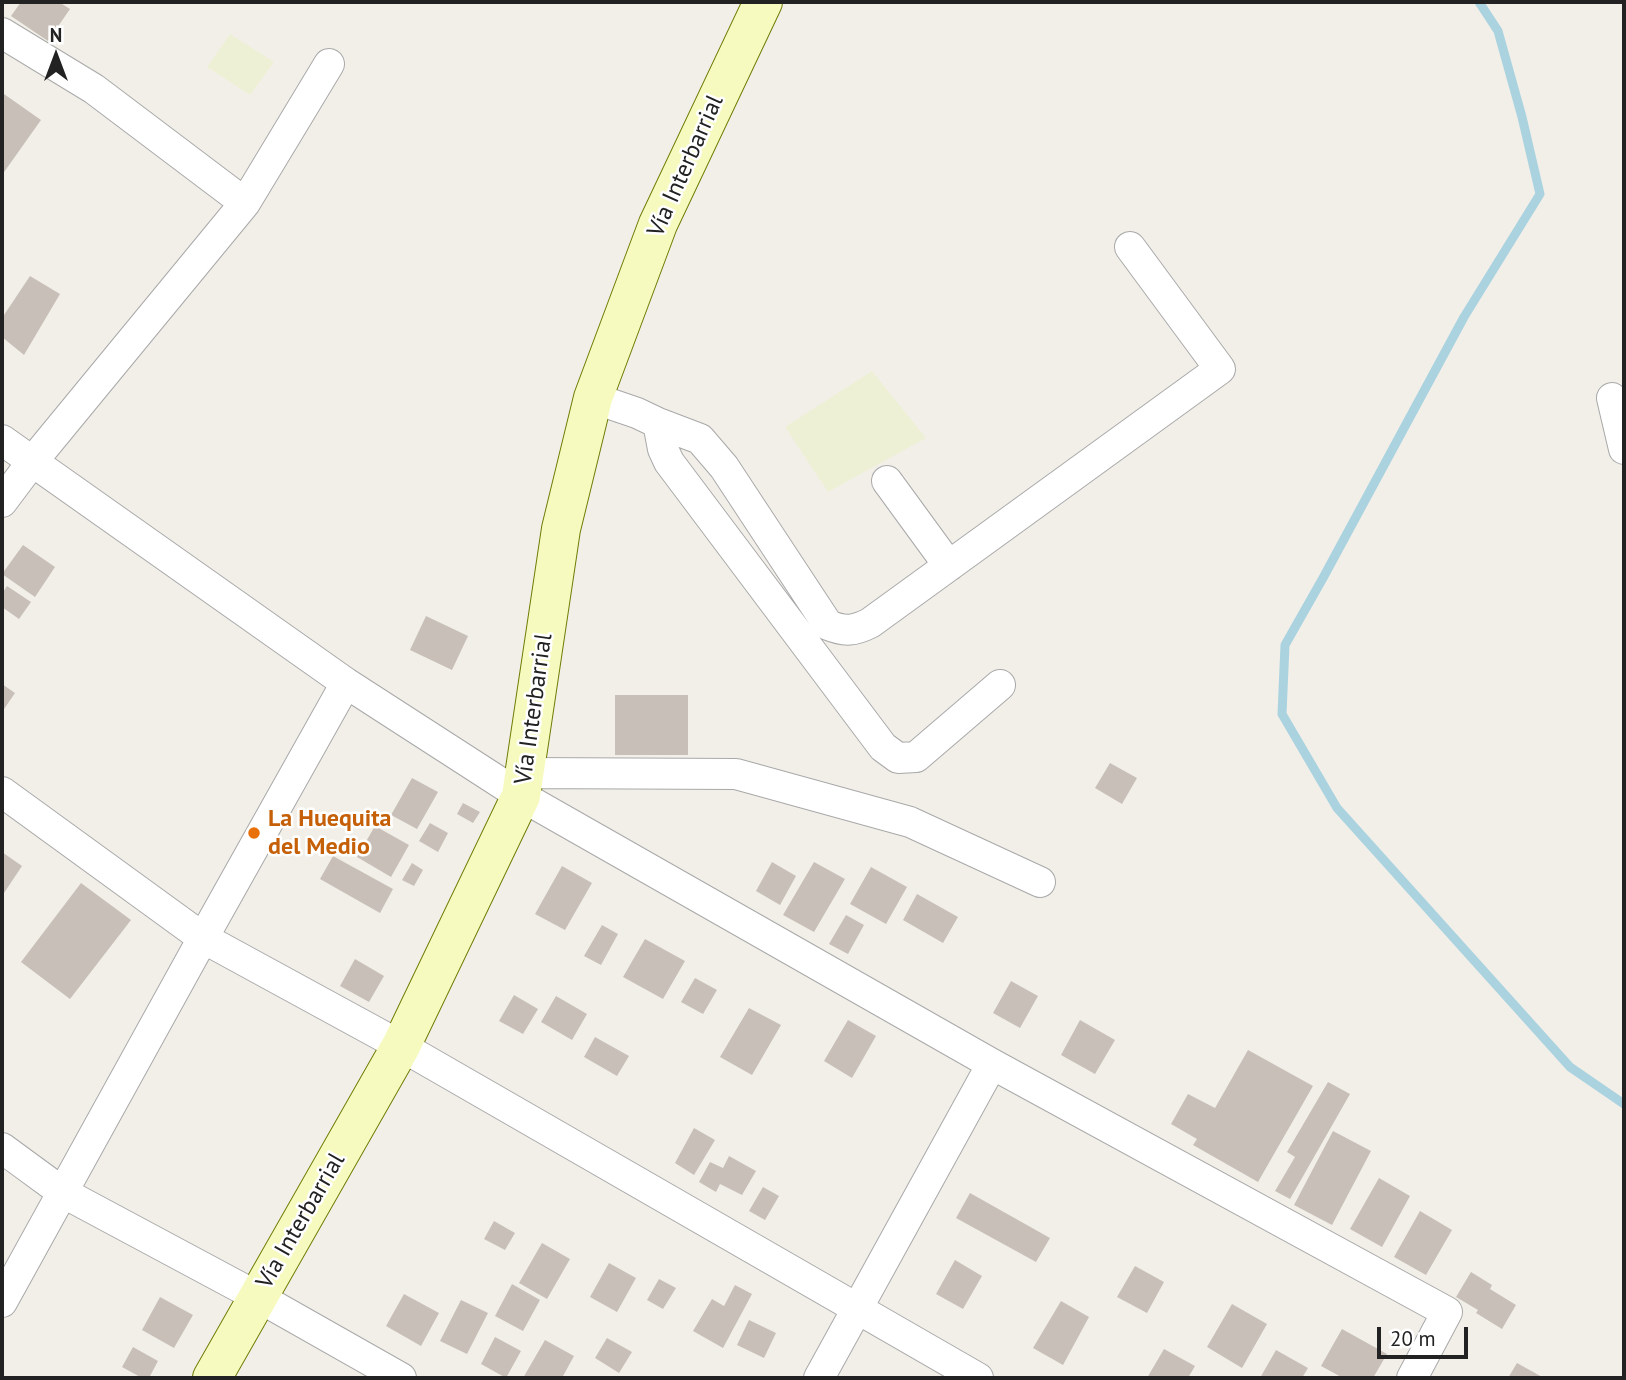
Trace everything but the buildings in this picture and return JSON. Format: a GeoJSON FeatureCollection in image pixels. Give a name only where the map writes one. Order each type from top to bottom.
{"type":"FeatureCollection","features":[{"type":"Feature","properties":{"kind":"main road","name":"Vía Interbarrial"},"geometry":{"type":"LineString","coordinates":[[212,1378],[401,1046],[523,784],[561,529],[593,398],[658,224],[763,2]]}},
{"type":"Feature","properties":{"kind":"street"},"geometry":{"type":"LineString","coordinates":[[2,33],[93,89],[245,202]]}},
{"type":"Feature","properties":{"kind":"street"},"geometry":{"type":"LineString","coordinates":[[2,502],[245,202],[329,64]]}},
{"type":"Feature","properties":{"kind":"street"},"geometry":{"type":"LineString","coordinates":[[593,398],[699,439],[724,467],[828,625],[846,630],[859,629],[1220,369],[1130,247]]}},
{"type":"Feature","properties":{"kind":"street"},"geometry":{"type":"LineString","coordinates":[[1612,398],[1624,449]]}},
{"type":"Feature","properties":{"kind":"street"},"geometry":{"type":"LineString","coordinates":[[658,423],[663,449],[669,462],[883,747],[898,758],[916,757],[1000,685]]}},
{"type":"Feature","properties":{"kind":"street"},"geometry":{"type":"LineString","coordinates":[[2,440],[346,683],[523,784],[992,1064],[1447,1312],[1412,1378]]}},
{"type":"Feature","properties":{"kind":"street"},"geometry":{"type":"LineString","coordinates":[[887,481],[949,566]]}},
{"type":"Feature","properties":{"kind":"street"},"geometry":{"type":"LineString","coordinates":[[2,1302],[346,683]]}},
{"type":"Feature","properties":{"kind":"street"},"geometry":{"type":"LineString","coordinates":[[523,784],[736,774],[910,822],[1040,882]]}},
{"type":"Feature","properties":{"kind":"street"},"geometry":{"type":"LineString","coordinates":[[2,792],[203,937],[401,1046],[978,1378]]}},
{"type":"Feature","properties":{"kind":"street"},"geometry":{"type":"LineString","coordinates":[[819,1378],[992,1064]]}},
{"type":"Feature","properties":{"kind":"street"},"geometry":{"type":"LineString","coordinates":[[2,1148],[62,1192],[258,1297],[401,1378]]}},
{"type":"Feature","properties":{"kind":"green space"},"geometry":{"type":"Polygon","coordinates":[[[230,34],[274,62],[250,95],[207,67],[230,34]]]}},
{"type":"Feature","properties":{"kind":"green space"},"geometry":{"type":"Polygon","coordinates":[[[872,371],[926,438],[828,492],[785,427],[872,371]]]}},
{"type":"Feature","properties":{"kind":"waterway"},"geometry":{"type":"LineString","coordinates":[[1479,2],[1498,31],[1540,194],[1464,317],[1285,645],[1282,714],[1337,808],[1570,1067],[1624,1104]]}},
{"type":"Feature","properties":{"kind":"place","name":"La Huequita del Medio"},"geometry":{"type":"Point","coordinates":[254,833]}}]}
